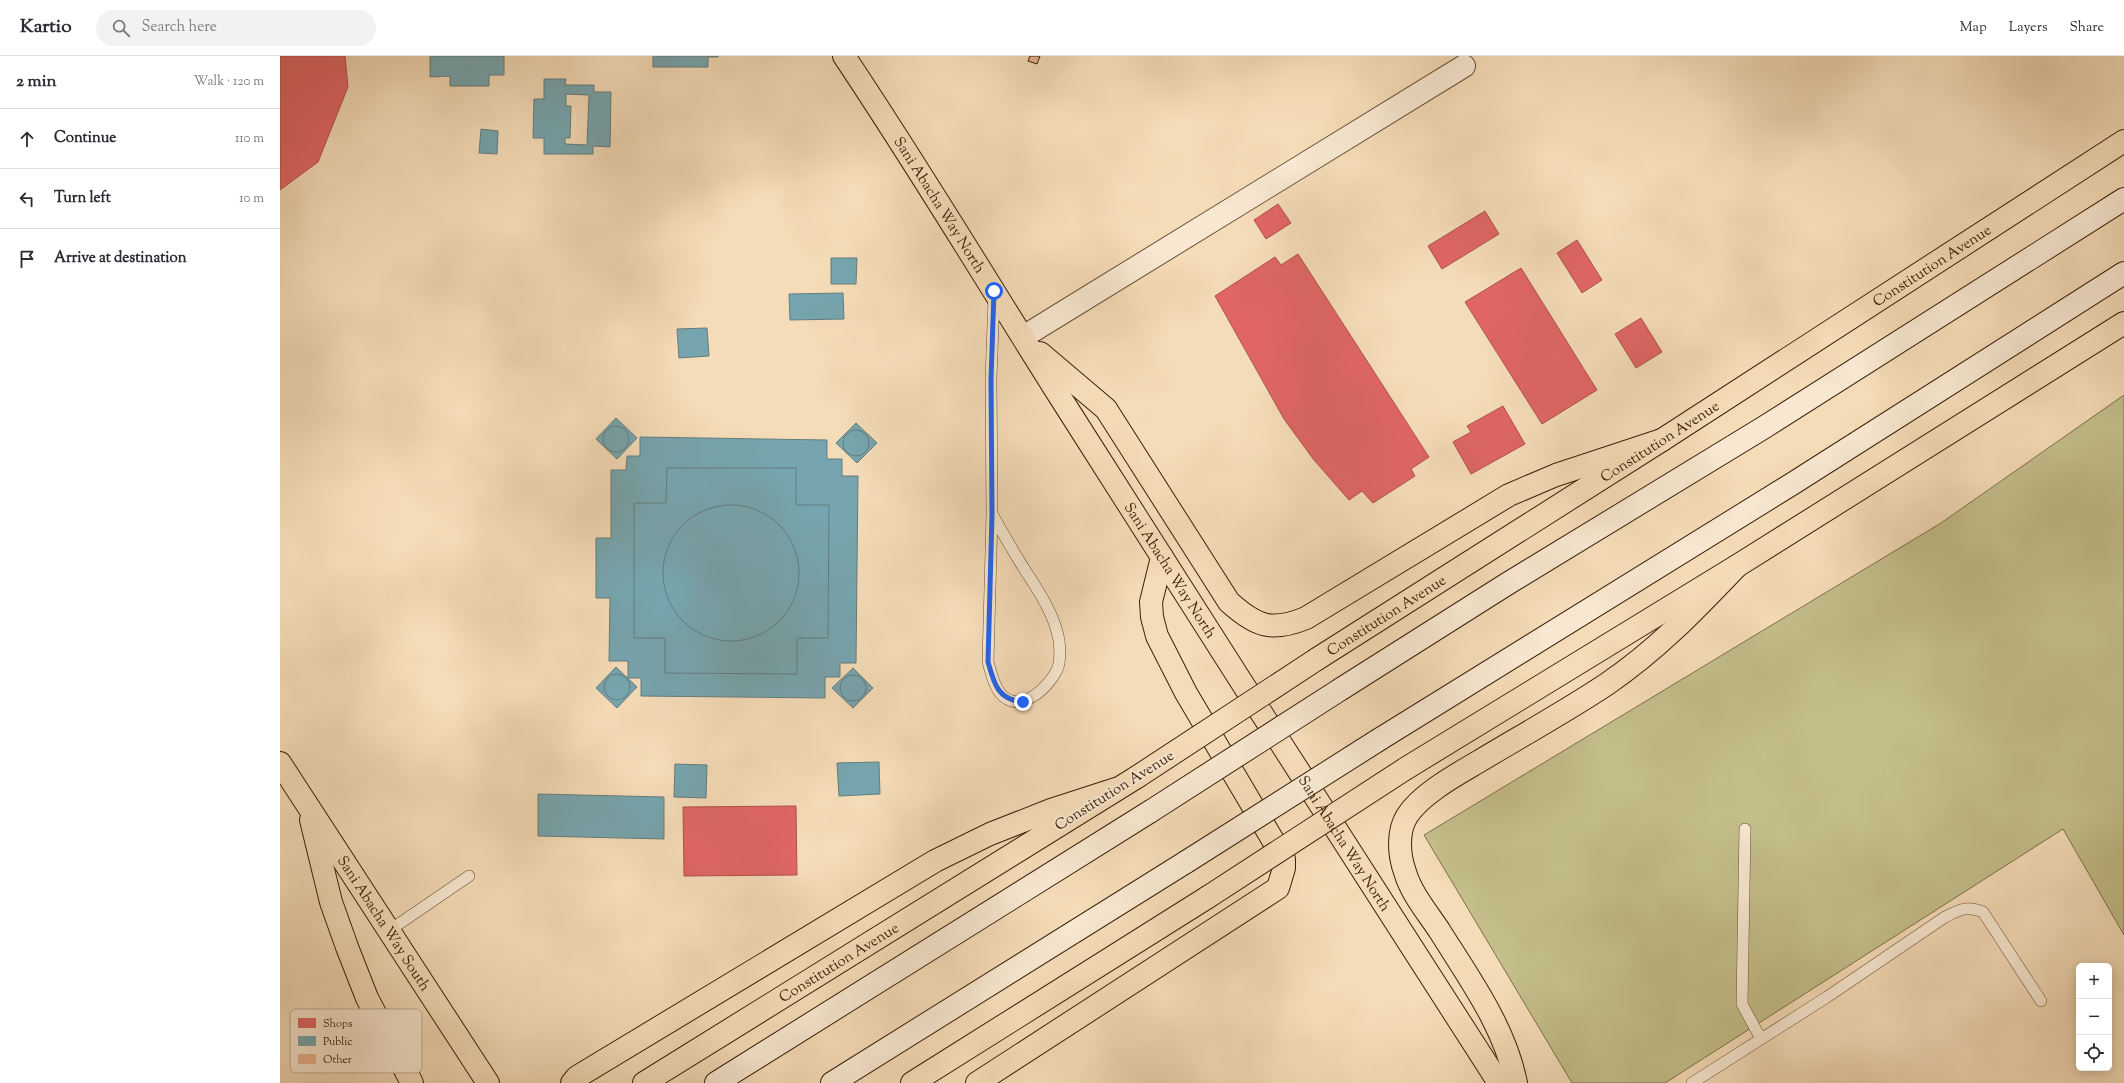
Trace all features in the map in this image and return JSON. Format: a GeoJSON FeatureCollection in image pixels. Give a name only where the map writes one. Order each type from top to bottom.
{"type":"FeatureCollection","features":[{"type":"Feature","properties":{"kind":"main road","name":"Sani Abacha Way North"},"geometry":{"type":"LineString","coordinates":[[844,56],[941,205],[1349,852],[1499,1083]]}},
{"type":"Feature","properties":{"kind":"main road"},"geometry":{"type":"LineString","coordinates":[[1464,66],[1023,337],[1106,409],[1229,602],[1246,616],[1266,625],[1288,625],[1306,618],[1478,512],[1509,495],[1556,475],[1662,440]]}},
{"type":"Feature","properties":{"kind":"main road","name":"Constitution Avenue"},"geometry":{"type":"LineString","coordinates":[[644,1083],[1137,776],[1490,547],[1662,440],[2124,141]]}},
{"type":"Feature","properties":{"kind":"main road"},"geometry":{"type":"LineString","coordinates":[[716,1083],[1150,812],[1507,584],[1737,444],[2124,199]]}},
{"type":"Feature","properties":{"kind":"main road"},"geometry":{"type":"LineString","coordinates":[[832,1083],[1380,739],[1546,638],[2124,273]]}},
{"type":"Feature","properties":{"kind":"main road"},"geometry":{"type":"LineString","coordinates":[[912,1083],[1208,897],[1406,769],[1573,665],[1737,566],[2124,323]]}},
{"type":"Feature","properties":{"kind":"main road"},"geometry":{"type":"LineString","coordinates":[[976,1083],[1278,888],[1282,879],[1284,859],[1186,693],[1157,636],[1152,617],[1151,602],[1162,557]]}},
{"type":"Feature","properties":{"kind":"main road"},"geometry":{"type":"LineString","coordinates":[[1516,1083],[1508,1050],[1472,981],[1411,885],[1405,872],[1400,850],[1401,832],[1407,816],[1418,804],[1451,778],[1606,685],[1642,660],[1683,624],[1737,566]]}},
{"type":"Feature","properties":{"kind":"main road","name":"Sani Abacha Way South"},"geometry":{"type":"LineString","coordinates":[[280,763],[390,930],[488,1083]]}},
{"type":"Feature","properties":{"kind":"main road"},"geometry":{"type":"LineString","coordinates":[[572,1083],[577,1077],[935,862],[990,834],[1051,810],[1116,789]]}},
{"type":"Feature","properties":{"kind":"main road"},"geometry":{"type":"LineString","coordinates":[[307,804],[331,902],[347,947],[373,1009]]}},
{"type":"Feature","properties":{"kind":"main road"},"geometry":{"type":"LineString","coordinates":[[407,1073],[412,1083]]}},
{"type":"Feature","properties":{"kind":"lane"},"geometry":{"type":"LineString","coordinates":[[992,514],[1047,604],[1059,640],[1060,656],[1057,669],[1039,693],[1023,702],[1012,701],[1001,694],[992,678],[988,662],[992,514],[991,379],[994,291]]}},
{"type":"Feature","properties":{"kind":"lane"},"geometry":{"type":"LineString","coordinates":[[1745,828],[1742,1004],[1761,1039]]}},
{"type":"Feature","properties":{"kind":"lane"},"geometry":{"type":"LineString","coordinates":[[390,930],[469,876]]}},
{"type":"Feature","properties":{"kind":"lane"},"geometry":{"type":"LineString","coordinates":[[1692,1083],[1945,918],[1963,908],[1973,908],[1983,912],[2041,1001]]}},
{"type":"Feature","properties":{"kind":"shaded area"},"geometry":{"type":"Polygon","coordinates":[[[2124,395],[2124,935],[2063,829],[1665,1083],[1572,1083],[1424,835],[1941,523],[2124,395]]]}},
{"type":"Feature","properties":{"kind":"building: Shops"},"geometry":{"type":"Polygon","coordinates":[[[280,56],[345,56],[348,87],[318,162],[280,190],[280,56]]]}},
{"type":"Feature","properties":{"kind":"building: Shops"},"geometry":{"type":"Polygon","coordinates":[[[1278,204],[1291,223],[1266,239],[1254,220],[1278,204]]]}},
{"type":"Feature","properties":{"kind":"building: Shops"},"geometry":{"type":"Polygon","coordinates":[[[1485,211],[1499,234],[1442,269],[1428,246],[1485,211]]]}},
{"type":"Feature","properties":{"kind":"building: Shops"},"geometry":{"type":"Polygon","coordinates":[[[1577,240],[1602,280],[1582,293],[1557,253],[1577,240]]]}},
{"type":"Feature","properties":{"kind":"building: Shops"},"geometry":{"type":"Polygon","coordinates":[[[1298,254],[1429,457],[1411,469],[1415,476],[1373,503],[1362,491],[1349,500],[1314,460],[1284,419],[1215,296],[1275,257],[1281,265],[1298,254]]]}},
{"type":"Feature","properties":{"kind":"building: Shops"},"geometry":{"type":"Polygon","coordinates":[[[1521,268],[1597,390],[1542,424],[1465,302],[1521,268]]]}},
{"type":"Feature","properties":{"kind":"building: Shops"},"geometry":{"type":"Polygon","coordinates":[[[1641,318],[1662,352],[1636,368],[1615,334],[1641,318]]]}},
{"type":"Feature","properties":{"kind":"building: Shops"},"geometry":{"type":"Polygon","coordinates":[[[1503,406],[1525,444],[1471,474],[1453,442],[1471,432],[1467,426],[1503,406]]]}},
{"type":"Feature","properties":{"kind":"building: Shops"},"geometry":{"type":"Polygon","coordinates":[[[796,806],[797,875],[684,876],[683,807],[796,806]]]}},
{"type":"Feature","properties":{"kind":"building: Public"},"geometry":{"type":"Polygon","coordinates":[[[430,56],[504,56],[504,75],[489,75],[489,86],[450,86],[450,76],[430,77],[430,56]]]}},
{"type":"Feature","properties":{"kind":"building: Public"},"geometry":{"type":"Polygon","coordinates":[[[653,56],[718,57],[708,57],[708,67],[653,67],[653,56]]]}},
{"type":"Feature","properties":{"kind":"building: Public"},"geometry":{"type":"Polygon","coordinates":[[[544,79],[566,79],[565,85],[594,85],[594,92],[611,92],[610,147],[593,146],[593,154],[544,154],[544,138],[533,138],[534,99],[544,99],[544,79]],[[566,94],[566,106],[571,106],[570,138],[565,138],[565,144],[587,145],[589,95],[566,94]]]}},
{"type":"Feature","properties":{"kind":"building: Public"},"geometry":{"type":"Polygon","coordinates":[[[481,129],[498,131],[497,154],[479,153],[481,129]]]}},
{"type":"Feature","properties":{"kind":"building: Public"},"geometry":{"type":"Polygon","coordinates":[[[831,258],[857,258],[856,284],[831,284],[831,258]]]}},
{"type":"Feature","properties":{"kind":"building: Public"},"geometry":{"type":"Polygon","coordinates":[[[843,293],[844,319],[790,320],[789,294],[843,293]]]}},
{"type":"Feature","properties":{"kind":"building: Public"},"geometry":{"type":"Polygon","coordinates":[[[707,328],[709,356],[679,358],[677,329],[707,328]]]}},
{"type":"Feature","properties":{"kind":"building: Public"},"geometry":{"type":"Polygon","coordinates":[[[616,418],[637,438],[617,459],[596,439],[616,418]]]}},
{"type":"Feature","properties":{"kind":"building: Public"},"geometry":{"type":"Polygon","coordinates":[[[856,423],[877,443],[857,463],[836,443],[856,423]]]}},
{"type":"Feature","properties":{"kind":"building: Public"},"geometry":{"type":"Polygon","coordinates":[[[616,426],[625,430],[629,439],[625,448],[616,452],[607,448],[603,439],[607,430],[616,426]]]}},
{"type":"Feature","properties":{"kind":"building: Public"},"geometry":{"type":"Polygon","coordinates":[[[856,430],[865,434],[869,443],[865,452],[856,456],[847,452],[843,443],[847,434],[856,430]]]}},
{"type":"Feature","properties":{"kind":"building: Public"},"geometry":{"type":"Polygon","coordinates":[[[640,437],[827,440],[827,459],[842,459],[842,476],[858,476],[856,663],[840,663],[840,677],[825,677],[825,698],[641,696],[641,678],[628,678],[628,661],[609,661],[610,598],[596,598],[596,538],[611,538],[611,470],[626,470],[627,456],[640,456],[640,437]]]}},
{"type":"Feature","properties":{"kind":"building: Public"},"geometry":{"type":"Polygon","coordinates":[[[667,468],[796,468],[796,505],[829,505],[828,638],[797,638],[797,674],[665,673],[665,638],[634,638],[634,503],[666,503],[667,468]]]}},
{"type":"Feature","properties":{"kind":"building: Public"},"geometry":{"type":"Polygon","coordinates":[[[724,505],[738,505],[757,510],[769,516],[784,530],[794,547],[798,560],[798,586],[794,599],[788,611],[774,626],[769,630],[751,638],[738,641],[724,641],[705,636],[693,630],[678,616],[674,611],[666,593],[663,580],[663,566],[668,547],[674,535],[688,520],[693,516],[711,508],[724,505]]]}},
{"type":"Feature","properties":{"kind":"building: Public"},"geometry":{"type":"Polygon","coordinates":[[[616,667],[637,687],[617,708],[596,688],[616,667]]]}},
{"type":"Feature","properties":{"kind":"building: Public"},"geometry":{"type":"Polygon","coordinates":[[[853,668],[873,688],[853,708],[832,688],[853,668]]]}},
{"type":"Feature","properties":{"kind":"building: Public"},"geometry":{"type":"Polygon","coordinates":[[[617,674],[626,678],[630,687],[626,696],[617,700],[608,696],[604,687],[608,678],[617,674]]]}},
{"type":"Feature","properties":{"kind":"building: Public"},"geometry":{"type":"Polygon","coordinates":[[[853,675],[862,679],[866,688],[862,697],[853,701],[844,697],[840,688],[844,679],[853,675]]]}},
{"type":"Feature","properties":{"kind":"building: Public"},"geometry":{"type":"Polygon","coordinates":[[[879,762],[880,794],[839,796],[837,763],[879,762]]]}},
{"type":"Feature","properties":{"kind":"building: Public"},"geometry":{"type":"Polygon","coordinates":[[[675,764],[707,765],[706,798],[674,797],[675,764]]]}},
{"type":"Feature","properties":{"kind":"building: Public"},"geometry":{"type":"Polygon","coordinates":[[[538,794],[664,797],[664,839],[538,836],[538,794]]]}},
{"type":"Feature","properties":{"kind":"building: Other"},"geometry":{"type":"Polygon","coordinates":[[[1030,56],[1040,56],[1037,64],[1028,61],[1030,56]]]}},
{"type":"Feature","properties":{"kind":"route"},"geometry":{"type":"LineString","coordinates":[[994,291],[991,379],[992,514],[988,662],[992,678],[1001,694],[1012,701],[1023,702]]}}]}
